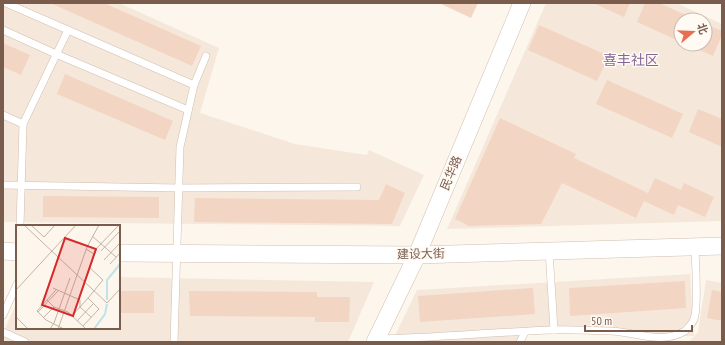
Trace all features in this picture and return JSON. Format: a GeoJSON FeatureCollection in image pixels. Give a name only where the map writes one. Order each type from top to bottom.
{"type":"FeatureCollection","features":[{"type":"Feature","properties":{"kind":"street","name":"民华路"},"geometry":{"type":"LineString","coordinates":[[376,341],[417,255],[522,3]]}},
{"type":"Feature","properties":{"kind":"street","name":"建设大街"},"geometry":{"type":"LineString","coordinates":[[120,253],[417,255],[722,246]]}},
{"type":"Feature","properties":{"kind":"street"},"geometry":{"type":"LineString","coordinates":[[3,251],[16,252]]}},
{"type":"Feature","properties":{"kind":"lane"},"geometry":{"type":"LineString","coordinates":[[6,3],[194,85]]}},
{"type":"Feature","properties":{"kind":"lane"},"geometry":{"type":"LineString","coordinates":[[3,30],[188,110]]}},
{"type":"Feature","properties":{"kind":"lane"},"geometry":{"type":"LineString","coordinates":[[20,225],[23,124],[68,30]]}},
{"type":"Feature","properties":{"kind":"lane"},"geometry":{"type":"LineString","coordinates":[[174,342],[180,147],[194,85],[206,56]]}},
{"type":"Feature","properties":{"kind":"lane"},"geometry":{"type":"LineString","coordinates":[[3,114],[23,124]]}},
{"type":"Feature","properties":{"kind":"lane"},"geometry":{"type":"LineString","coordinates":[[3,185],[179,188],[357,188]]}},
{"type":"Feature","properties":{"kind":"lane"},"geometry":{"type":"LineString","coordinates":[[376,341],[554,330],[614,331],[648,341],[661,342],[673,340],[685,331],[694,319],[696,306],[695,246]]}},
{"type":"Feature","properties":{"kind":"lane"},"geometry":{"type":"LineString","coordinates":[[549,251],[554,330]]}},
{"type":"Feature","properties":{"kind":"lane"},"geometry":{"type":"LineString","coordinates":[[3,315],[16,286]]}},
{"type":"Feature","properties":{"kind":"lane"},"geometry":{"type":"LineString","coordinates":[[3,332],[25,342]]}},
{"type":"Feature","properties":{"kind":"lane"},"geometry":{"type":"LineString","coordinates":[[520,342],[525,332]]}},
{"type":"Feature","properties":{"kind":"lane"},"geometry":{"type":"LineString","coordinates":[[427,338],[436,342]]}},
{"type":"Feature","properties":{"kind":"shaded area"},"geometry":{"type":"Polygon","coordinates":[[[3,3],[119,3],[219,48],[200,113],[295,144],[367,155],[369,150],[424,175],[400,226],[3,222],[3,3]]]}},
{"type":"Feature","properties":{"kind":"shaded area"},"geometry":{"type":"Polygon","coordinates":[[[546,3],[676,3],[696,12],[673,12],[673,52],[713,52],[713,20],[722,24],[722,221],[447,229],[546,3]]]}},
{"type":"Feature","properties":{"kind":"shaded area"},"geometry":{"type":"Polygon","coordinates":[[[690,274],[694,336],[526,333],[522,342],[392,342],[417,290],[690,274]]]}},
{"type":"Feature","properties":{"kind":"shaded area"},"geometry":{"type":"Polygon","coordinates":[[[120,277],[374,282],[348,342],[3,342],[3,333],[16,304],[16,329],[120,329],[120,277]]]}},
{"type":"Feature","properties":{"kind":"shaded area"},"geometry":{"type":"Polygon","coordinates":[[[706,280],[722,283],[722,342],[689,342],[698,332],[706,280]]]}},
{"type":"Feature","properties":{"kind":"building"},"geometry":{"type":"Polygon","coordinates":[[[50,3],[104,3],[201,46],[192,66],[50,3]]]}},
{"type":"Feature","properties":{"kind":"building"},"geometry":{"type":"Polygon","coordinates":[[[439,3],[478,3],[471,18],[439,3]]]}},
{"type":"Feature","properties":{"kind":"building"},"geometry":{"type":"Polygon","coordinates":[[[593,3],[630,3],[624,17],[593,3]]]}},
{"type":"Feature","properties":{"kind":"building"},"geometry":{"type":"Polygon","coordinates":[[[645,3],[659,3],[679,12],[673,12],[673,38],[637,22],[645,3]]]}},
{"type":"Feature","properties":{"kind":"building"},"geometry":{"type":"Polygon","coordinates":[[[539,25],[609,56],[597,81],[528,50],[539,25]]]}},
{"type":"Feature","properties":{"kind":"building"},"geometry":{"type":"Polygon","coordinates":[[[713,27],[722,31],[722,35],[713,56],[704,52],[713,52],[713,27]]]}},
{"type":"Feature","properties":{"kind":"building"},"geometry":{"type":"Polygon","coordinates":[[[3,43],[30,55],[21,75],[3,67],[3,43]]]}},
{"type":"Feature","properties":{"kind":"building"},"geometry":{"type":"Polygon","coordinates":[[[65,74],[173,121],[165,140],[57,94],[65,74]]]}},
{"type":"Feature","properties":{"kind":"building"},"geometry":{"type":"Polygon","coordinates":[[[607,80],[683,114],[672,138],[596,104],[607,80]]]}},
{"type":"Feature","properties":{"kind":"building"},"geometry":{"type":"Polygon","coordinates":[[[698,109],[722,119],[722,147],[689,132],[698,109]]]}},
{"type":"Feature","properties":{"kind":"building"},"geometry":{"type":"Polygon","coordinates":[[[500,118],[576,154],[574,158],[648,193],[655,178],[681,190],[684,183],[714,197],[705,217],[678,205],[674,215],[644,201],[636,218],[562,183],[541,224],[469,226],[455,219],[500,118]]]}},
{"type":"Feature","properties":{"kind":"building"},"geometry":{"type":"Polygon","coordinates":[[[386,184],[405,193],[392,224],[194,222],[195,198],[379,200],[386,184]]]}},
{"type":"Feature","properties":{"kind":"building"},"geometry":{"type":"Polygon","coordinates":[[[43,196],[159,197],[159,218],[43,217],[43,196]]]}},
{"type":"Feature","properties":{"kind":"building"},"geometry":{"type":"Polygon","coordinates":[[[685,281],[686,308],[570,316],[569,288],[685,281]]]}},
{"type":"Feature","properties":{"kind":"building"},"geometry":{"type":"Polygon","coordinates":[[[533,288],[535,314],[420,322],[418,296],[533,288]]]}},
{"type":"Feature","properties":{"kind":"building"},"geometry":{"type":"Polygon","coordinates":[[[712,290],[722,292],[722,321],[707,318],[712,290]]]}},
{"type":"Feature","properties":{"kind":"building"},"geometry":{"type":"Polygon","coordinates":[[[120,291],[154,291],[154,313],[120,313],[120,291]]]}},
{"type":"Feature","properties":{"kind":"building"},"geometry":{"type":"Polygon","coordinates":[[[189,291],[317,292],[317,297],[350,297],[349,322],[315,322],[315,317],[190,316],[189,291]]]}},
{"type":"Feature","properties":{"kind":"district","name":"喜丰社区"},"geometry":{"type":"Point","coordinates":[631,60]}}]}
